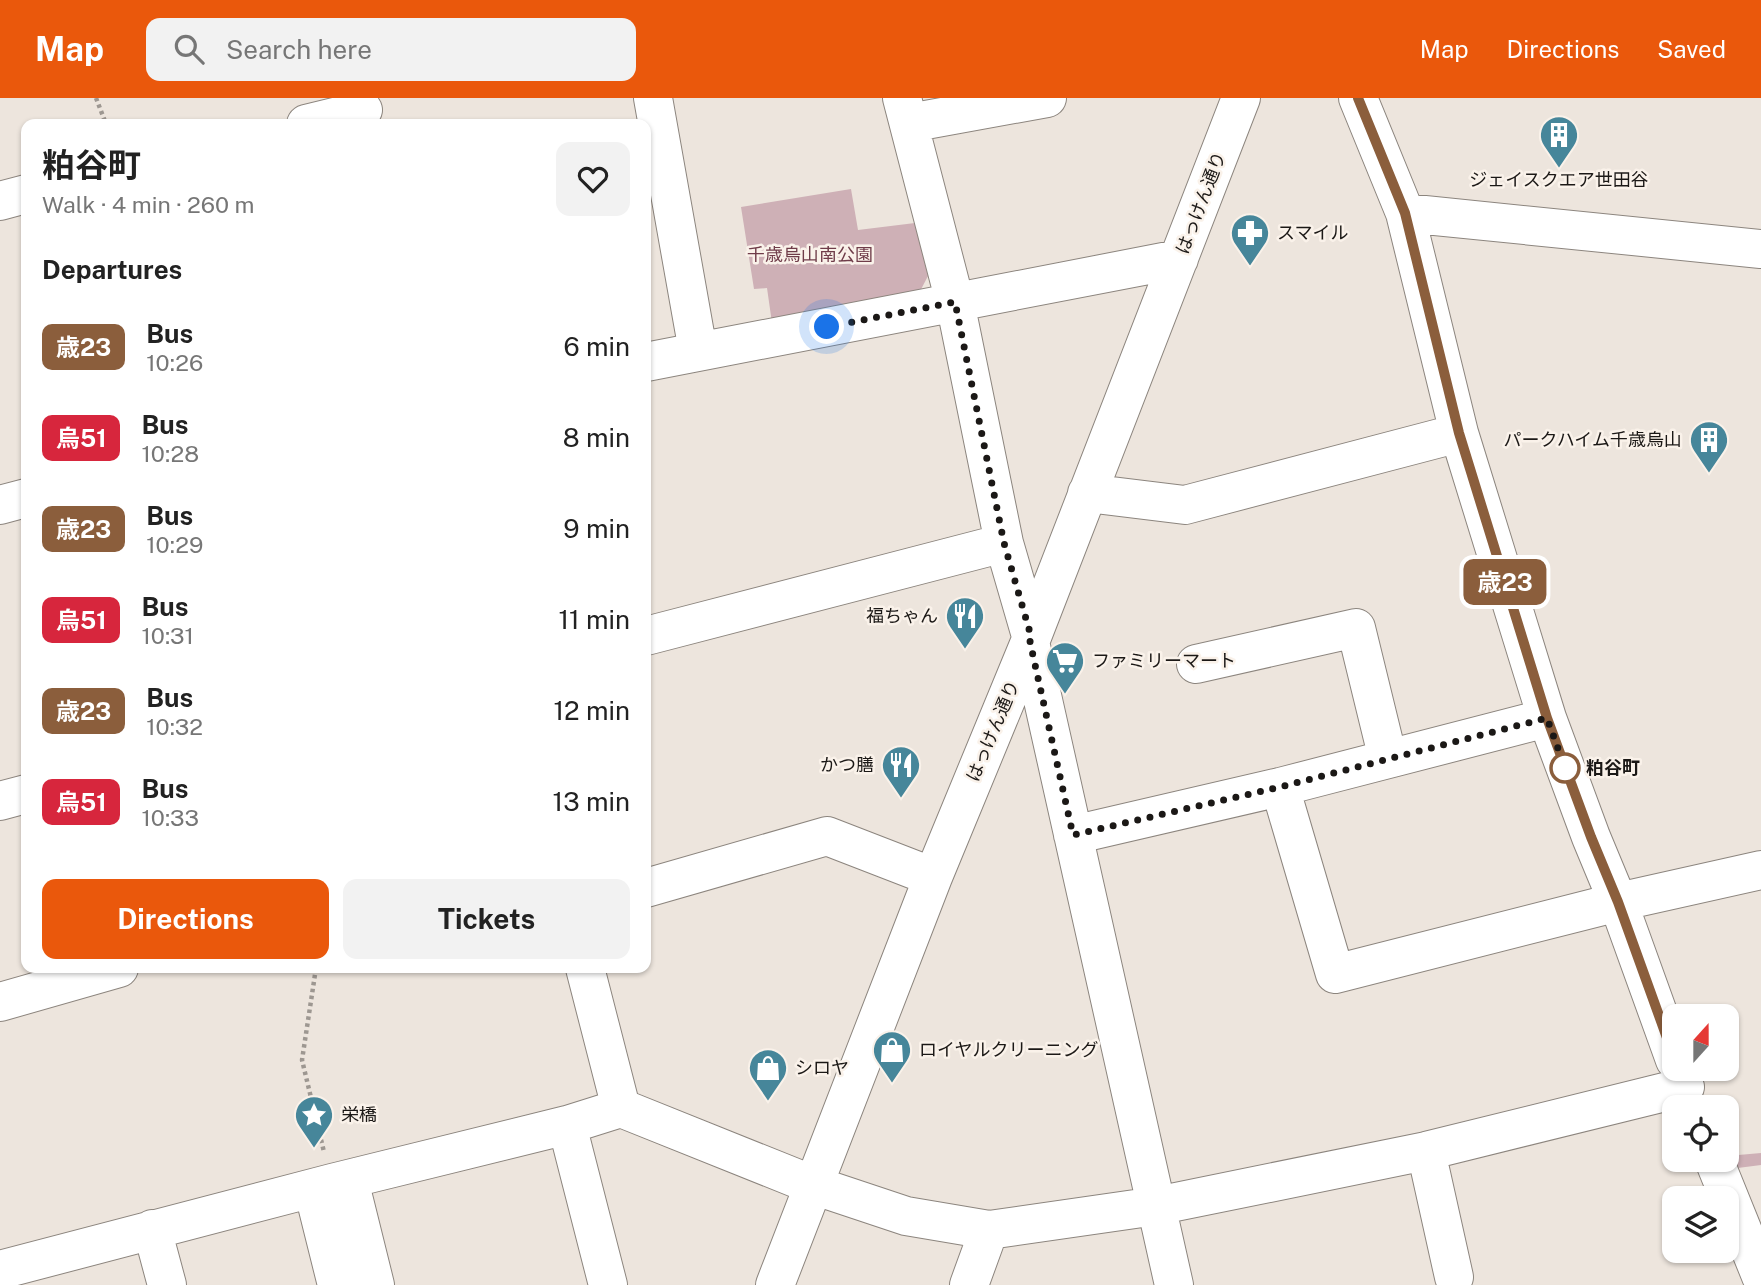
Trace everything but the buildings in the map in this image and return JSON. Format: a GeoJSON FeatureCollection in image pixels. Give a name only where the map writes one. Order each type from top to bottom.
{"type":"FeatureCollection","features":[{"type":"Feature","properties":{"kind":"street"},"geometry":{"type":"LineString","coordinates":[[653,98],[698,351]]}},
{"type":"Feature","properties":{"kind":"street"},"geometry":{"type":"LineString","coordinates":[[1046,98],[905,111],[955,302],[1004,543],[1031,639],[1174,1285]]}},
{"type":"Feature","properties":{"kind":"street","name":"はっけん通り"},"geometry":{"type":"LineString","coordinates":[[775,1285],[933,877],[1031,639],[1241,98]]}},
{"type":"Feature","properties":{"kind":"street"},"geometry":{"type":"LineString","coordinates":[[1358,98],[1405,213],[1459,433],[1547,718],[1662,1023]]}},
{"type":"Feature","properties":{"kind":"street"},"geometry":{"type":"LineString","coordinates":[[328,119],[364,111]]}},
{"type":"Feature","properties":{"kind":"street"},"geometry":{"type":"LineString","coordinates":[[0,201],[21,195]]}},
{"type":"Feature","properties":{"kind":"street"},"geometry":{"type":"LineString","coordinates":[[1405,213],[1761,249]]}},
{"type":"Feature","properties":{"kind":"street"},"geometry":{"type":"LineString","coordinates":[[651,361],[1178,259]]}},
{"type":"Feature","properties":{"kind":"street"},"geometry":{"type":"LineString","coordinates":[[1087,493],[1185,505],[1459,433]]}},
{"type":"Feature","properties":{"kind":"street"},"geometry":{"type":"LineString","coordinates":[[0,505],[21,499]]}},
{"type":"Feature","properties":{"kind":"street"},"geometry":{"type":"LineString","coordinates":[[651,635],[1004,543]]}},
{"type":"Feature","properties":{"kind":"street"},"geometry":{"type":"LineString","coordinates":[[1196,664],[1356,628],[1388,759]]}},
{"type":"Feature","properties":{"kind":"street"},"geometry":{"type":"LineString","coordinates":[[1073,835],[1280,787],[1547,718]]}},
{"type":"Feature","properties":{"kind":"street"},"geometry":{"type":"LineString","coordinates":[[1280,787],[1335,974],[1618,902],[1761,870]]}},
{"type":"Feature","properties":{"kind":"street"},"geometry":{"type":"LineString","coordinates":[[0,802],[21,796]]}},
{"type":"Feature","properties":{"kind":"street"},"geometry":{"type":"LineString","coordinates":[[651,887],[827,836],[933,877]]}},
{"type":"Feature","properties":{"kind":"street"},"geometry":{"type":"LineString","coordinates":[[0,1002],[102,973]]}},
{"type":"Feature","properties":{"kind":"street"},"geometry":{"type":"LineString","coordinates":[[586,973],[621,1108]]}},
{"type":"Feature","properties":{"kind":"street"},"geometry":{"type":"LineString","coordinates":[[0,1270],[567,1125],[621,1108],[813,1185],[906,1216],[989,1230],[1156,1206],[1426,1151],[1679,1082]]}},
{"type":"Feature","properties":{"kind":"street"},"geometry":{"type":"LineString","coordinates":[[567,1125],[608,1285]]}},
{"type":"Feature","properties":{"kind":"street"},"geometry":{"type":"LineString","coordinates":[[1426,1151],[1454,1278]]}},
{"type":"Feature","properties":{"kind":"street"},"geometry":{"type":"LineString","coordinates":[[1719,1172],[1761,1276]]}},
{"type":"Feature","properties":{"kind":"street"},"geometry":{"type":"LineString","coordinates":[[331,1184],[337,1285]]}},
{"type":"Feature","properties":{"kind":"street"},"geometry":{"type":"LineString","coordinates":[[331,1184],[375,1285]]}},
{"type":"Feature","properties":{"kind":"street"},"geometry":{"type":"LineString","coordinates":[[152,1229],[167,1285]]}},
{"type":"Feature","properties":{"kind":"street"},"geometry":{"type":"LineString","coordinates":[[969,1285],[989,1230]]}},
{"type":"Feature","properties":{"kind":"path"},"geometry":{"type":"LineString","coordinates":[[96,98],[104,119]]}},
{"type":"Feature","properties":{"kind":"path"},"geometry":{"type":"LineString","coordinates":[[315,973],[302,1060],[331,1184]]}},
{"type":"Feature","properties":{"kind":"green space","name":"千歳烏山南公園"},"geometry":{"type":"Polygon","coordinates":[[[851,189],[858,230],[915,223],[928,276],[917,297],[772,323],[767,288],[754,289],[741,207],[851,189]]]}},
{"type":"Feature","properties":{"kind":"green space"},"geometry":{"type":"Polygon","coordinates":[[[1761,1153],[1761,1165],[1739,1168],[1739,1155],[1761,1153]]]}},
{"type":"Feature","properties":{"kind":"bus line","name":"歳23"},"geometry":{"type":"LineString","coordinates":[[1358,98],[1405,213],[1459,433],[1547,718],[1662,1024]]}},
{"type":"Feature","properties":{"kind":"place","name":"ジェイスクエア世田谷"},"geometry":{"type":"Point","coordinates":[1559,169]}},
{"type":"Feature","properties":{"kind":"place","name":"スマイル"},"geometry":{"type":"Point","coordinates":[1250,267]}},
{"type":"Feature","properties":{"kind":"place","name":"パークハイム千歳烏山"},"geometry":{"type":"Point","coordinates":[1709,474]}},
{"type":"Feature","properties":{"kind":"place","name":"福ちゃん"},"geometry":{"type":"Point","coordinates":[965,650]}},
{"type":"Feature","properties":{"kind":"place","name":"ファミリーマート"},"geometry":{"type":"Point","coordinates":[1065,695]}},
{"type":"Feature","properties":{"kind":"place","name":"粕谷町"},"geometry":{"type":"Point","coordinates":[1565,768]}},
{"type":"Feature","properties":{"kind":"place","name":"かつ膳"},"geometry":{"type":"Point","coordinates":[901,799]}},
{"type":"Feature","properties":{"kind":"place","name":"ロイヤルクリーニング"},"geometry":{"type":"Point","coordinates":[892,1084]}},
{"type":"Feature","properties":{"kind":"place","name":"シロヤ"},"geometry":{"type":"Point","coordinates":[768,1102]}},
{"type":"Feature","properties":{"kind":"place","name":"栄橋"},"geometry":{"type":"Point","coordinates":[314,1149]}},
{"type":"Feature","properties":{"kind":"route"},"geometry":{"type":"LineString","coordinates":[[827,327],[955,302],[1004,543],[1031,636],[1030,642],[1073,835],[1280,787],[1547,718],[1565,768]]}}]}
